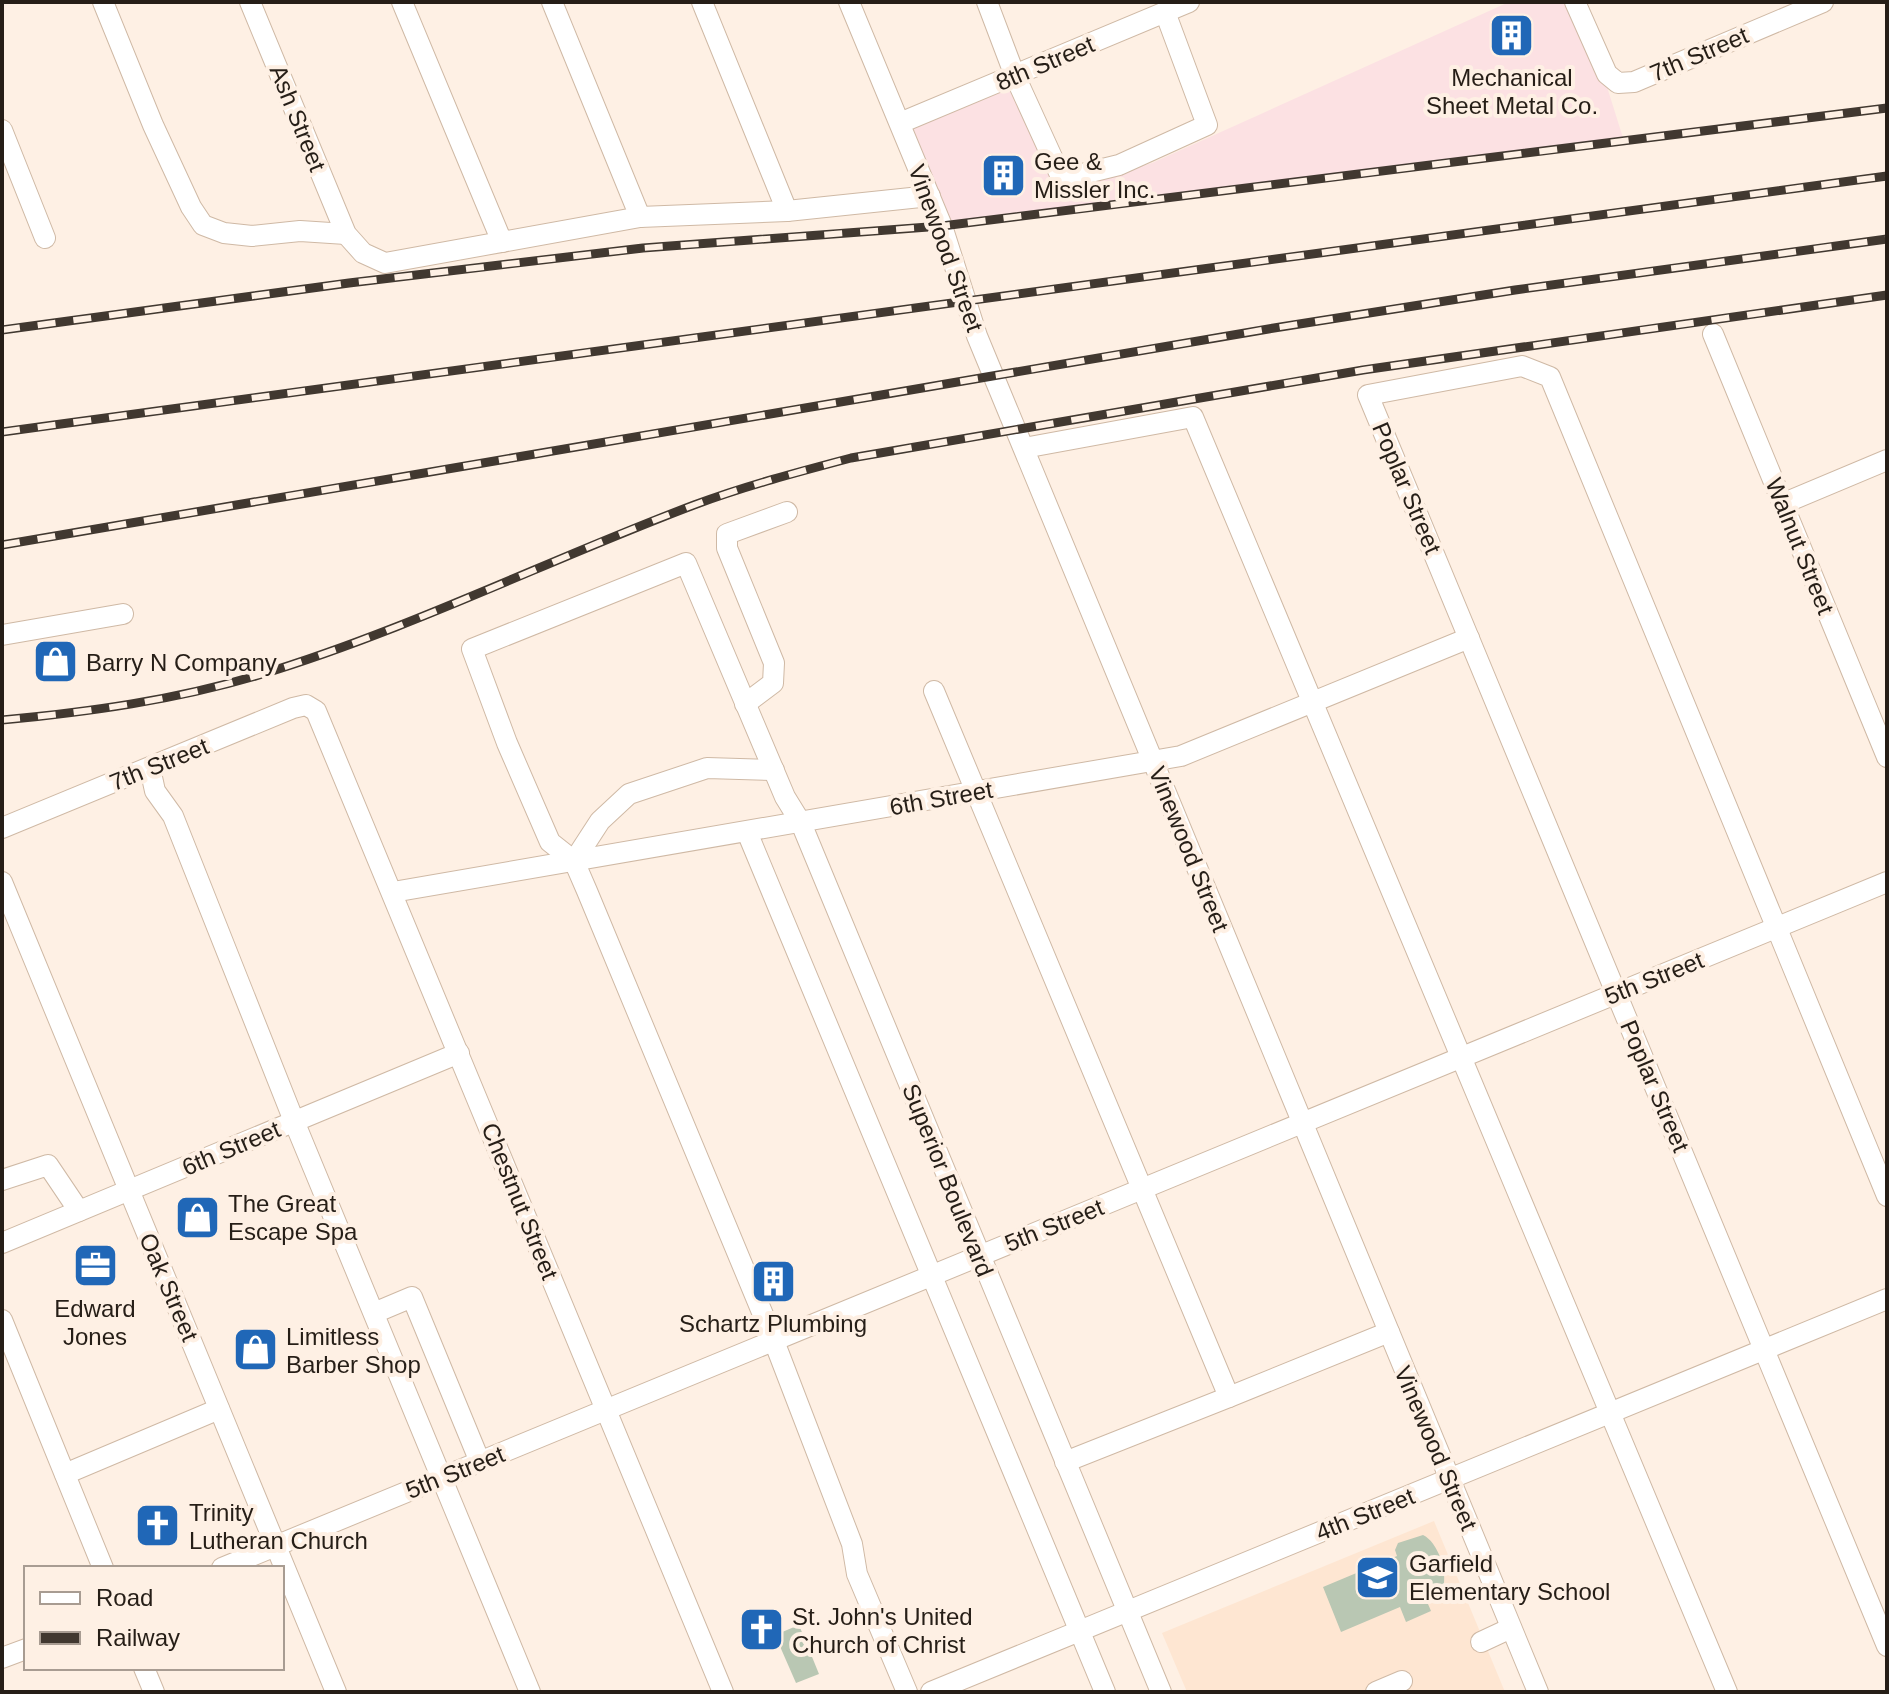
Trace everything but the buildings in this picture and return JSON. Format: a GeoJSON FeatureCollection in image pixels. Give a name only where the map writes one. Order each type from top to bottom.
{"type":"FeatureCollection","features":[{"type":"Feature","properties":{"kind":"street"},"geometry":{"type":"LineString","coordinates":[[103,2],[153,125],[191,207],[203,225],[224,233],[252,236],[300,231],[346,234],[363,253],[385,263],[640,217],[787,211],[930,196]]}},
{"type":"Feature","properties":{"kind":"street","name":"Ash Street"},"geometry":{"type":"LineString","coordinates":[[250,2],[346,234]]}},
{"type":"Feature","properties":{"kind":"street"},"geometry":{"type":"LineString","coordinates":[[402,2],[502,242]]}},
{"type":"Feature","properties":{"kind":"street"},"geometry":{"type":"LineString","coordinates":[[552,2],[640,217]]}},
{"type":"Feature","properties":{"kind":"street"},"geometry":{"type":"LineString","coordinates":[[702,2],[787,211]]}},
{"type":"Feature","properties":{"kind":"street","name":"Vinewood Street"},"geometry":{"type":"LineString","coordinates":[[849,2],[930,196],[977,336],[1538,1692]]}},
{"type":"Feature","properties":{"kind":"street"},"geometry":{"type":"LineString","coordinates":[[987,2],[1015,76],[1062,179],[1119,165],[1207,125],[1165,12]]}},
{"type":"Feature","properties":{"kind":"street","name":"8th Street"},"geometry":{"type":"LineString","coordinates":[[900,123],[1189,2]]}},
{"type":"Feature","properties":{"kind":"street","name":"7th Street"},"geometry":{"type":"LineString","coordinates":[[1575,2],[1607,74],[1618,83],[1634,82],[1823,2]]}},
{"type":"Feature","properties":{"kind":"street"},"geometry":{"type":"LineString","coordinates":[[2,130],[45,238]]}},
{"type":"Feature","properties":{"kind":"street","name":"Walnut Street"},"geometry":{"type":"LineString","coordinates":[[1713,334],[1782,504],[1881,724],[1887,757]]}},
{"type":"Feature","properties":{"kind":"street","name":"Poplar Street"},"geometry":{"type":"LineString","coordinates":[[1775,928],[1550,377],[1522,366],[1368,395],[1887,1646]]}},
{"type":"Feature","properties":{"kind":"street"},"geometry":{"type":"LineString","coordinates":[[1024,448],[1193,417],[1315,701],[1727,1692]]}},
{"type":"Feature","properties":{"kind":"street"},"geometry":{"type":"LineString","coordinates":[[1782,504],[1887,460]]}},
{"type":"Feature","properties":{"kind":"street"},"geometry":{"type":"LineString","coordinates":[[745,704],[773,683],[774,663],[727,548],[727,534],[787,512]]}},
{"type":"Feature","properties":{"kind":"street","name":"Superior Boulevard"},"geometry":{"type":"LineString","coordinates":[[574,861],[550,842],[507,743],[472,649],[686,563],[774,770],[801,823],[1161,1692]]}},
{"type":"Feature","properties":{"kind":"street"},"geometry":{"type":"LineString","coordinates":[[2,635],[123,614]]}},
{"type":"Feature","properties":{"kind":"street","name":"6th Street"},"geometry":{"type":"LineString","coordinates":[[393,892],[1181,756],[1469,638]]}},
{"type":"Feature","properties":{"kind":"street"},"geometry":{"type":"LineString","coordinates":[[934,691],[1229,1397]]}},
{"type":"Feature","properties":{"kind":"street","name":"7th Street"},"geometry":{"type":"LineString","coordinates":[[2,828],[293,708],[306,705],[316,711]]}},
{"type":"Feature","properties":{"kind":"street","name":"Chestnut Street"},"geometry":{"type":"LineString","coordinates":[[316,711],[723,1692]]}},
{"type":"Feature","properties":{"kind":"street"},"geometry":{"type":"LineString","coordinates":[[150,768],[155,791],[173,816],[294,1121],[530,1692]]}},
{"type":"Feature","properties":{"kind":"street"},"geometry":{"type":"LineString","coordinates":[[774,770],[707,768],[629,794],[600,821],[574,861],[774,1341],[852,1544],[857,1574],[907,1692]]}},
{"type":"Feature","properties":{"kind":"street"},"geometry":{"type":"LineString","coordinates":[[747,832],[1105,1692]]}},
{"type":"Feature","properties":{"kind":"street","name":"Oak Street"},"geometry":{"type":"LineString","coordinates":[[2,882],[336,1692]]}},
{"type":"Feature","properties":{"kind":"street","name":"5th Street"},"geometry":{"type":"LineString","coordinates":[[227,1566],[1887,882]]}},
{"type":"Feature","properties":{"kind":"street"},"geometry":{"type":"LineString","coordinates":[[1775,928],[1887,1196]]}},
{"type":"Feature","properties":{"kind":"street","name":"6th Street"},"geometry":{"type":"LineString","coordinates":[[2,1243],[459,1053]]}},
{"type":"Feature","properties":{"kind":"street"},"geometry":{"type":"LineString","coordinates":[[2,1180],[48,1165],[79,1211]]}},
{"type":"Feature","properties":{"kind":"street"},"geometry":{"type":"LineString","coordinates":[[374,1313],[412,1297],[480,1462]]}},
{"type":"Feature","properties":{"kind":"street","name":"4th Street"},"geometry":{"type":"LineString","coordinates":[[931,1692],[1887,1299]]}},
{"type":"Feature","properties":{"kind":"street"},"geometry":{"type":"LineString","coordinates":[[2,1320],[102,1566]]}},
{"type":"Feature","properties":{"kind":"street"},"geometry":{"type":"LineString","coordinates":[[1065,1462],[1389,1332]]}},
{"type":"Feature","properties":{"kind":"street"},"geometry":{"type":"LineString","coordinates":[[65,1474],[219,1409]]}},
{"type":"Feature","properties":{"kind":"street"},"geometry":{"type":"LineString","coordinates":[[1481,1642],[1511,1628]]}},
{"type":"Feature","properties":{"kind":"street"},"geometry":{"type":"LineString","coordinates":[[2,1658],[24,1650]]}},
{"type":"Feature","properties":{"kind":"street"},"geometry":{"type":"LineString","coordinates":[[145,1670],[154,1692]]}},
{"type":"Feature","properties":{"kind":"street"},"geometry":{"type":"LineString","coordinates":[[1376,1692],[1402,1681]]}},
{"type":"Feature","properties":{"kind":"shaded area"},"geometry":{"type":"Polygon","coordinates":[[[1509,2],[1575,2],[1597,55],[1624,141],[942,226],[900,123],[1015,76],[1062,191],[1152,163],[1509,2]]]}},
{"type":"Feature","properties":{"kind":"shaded area","name":"Garfield Elementary School"},"geometry":{"type":"Polygon","coordinates":[[[1434,1521],[1505,1692],[1187,1692],[1162,1633],[1434,1521]]]}},
{"type":"Feature","properties":{"kind":"green space"},"geometry":{"type":"Polygon","coordinates":[[[1423,1535],[1437,1551],[1444,1574],[1443,1588],[1425,1597],[1431,1611],[1406,1622],[1400,1607],[1341,1632],[1323,1587],[1397,1556],[1395,1550],[1398,1543],[1423,1535]]]}},
{"type":"Feature","properties":{"kind":"green space"},"geometry":{"type":"Polygon","coordinates":[[[799,1625],[819,1674],[796,1683],[775,1635],[799,1625]]]}},
{"type":"Feature","properties":{"kind":"railway"},"geometry":{"type":"LineString","coordinates":[[2,330],[349,283],[643,248],[942,226],[1887,108]]}},
{"type":"Feature","properties":{"kind":"railway"},"geometry":{"type":"LineString","coordinates":[[2,432],[1887,176]]}},
{"type":"Feature","properties":{"kind":"railway"},"geometry":{"type":"LineString","coordinates":[[2,545],[1274,328],[1515,290],[1887,239]]}},
{"type":"Feature","properties":{"kind":"railway"},"geometry":{"type":"LineString","coordinates":[[2,720],[132,704],[259,675],[424,616],[694,505],[752,485],[851,458],[1363,370],[1887,295]]}},
{"type":"Feature","properties":{"kind":"place","name":"Mechanical Sheet Metal Co."},"geometry":{"type":"Point","coordinates":[1512,35]}},
{"type":"Feature","properties":{"kind":"place","name":"Gee & Missler Inc."},"geometry":{"type":"Point","coordinates":[1003,175]}},
{"type":"Feature","properties":{"kind":"place","name":"Barry N Company"},"geometry":{"type":"Point","coordinates":[55,662]}},
{"type":"Feature","properties":{"kind":"place","name":"The Great Escape Spa"},"geometry":{"type":"Point","coordinates":[197,1217]}},
{"type":"Feature","properties":{"kind":"place","name":"Edward Jones"},"geometry":{"type":"Point","coordinates":[95,1266]}},
{"type":"Feature","properties":{"kind":"place","name":"Schartz Plumbing"},"geometry":{"type":"Point","coordinates":[773,1281]}},
{"type":"Feature","properties":{"kind":"place","name":"Limitless Barber Shop"},"geometry":{"type":"Point","coordinates":[255,1350]}},
{"type":"Feature","properties":{"kind":"place","name":"Trinity Lutheran Church"},"geometry":{"type":"Point","coordinates":[158,1526]}},
{"type":"Feature","properties":{"kind":"place","name":"Garfield Elementary School"},"geometry":{"type":"Point","coordinates":[1378,1577]}},
{"type":"Feature","properties":{"kind":"place","name":"St. John's United Church of Christ"},"geometry":{"type":"Point","coordinates":[761,1630]}}]}
